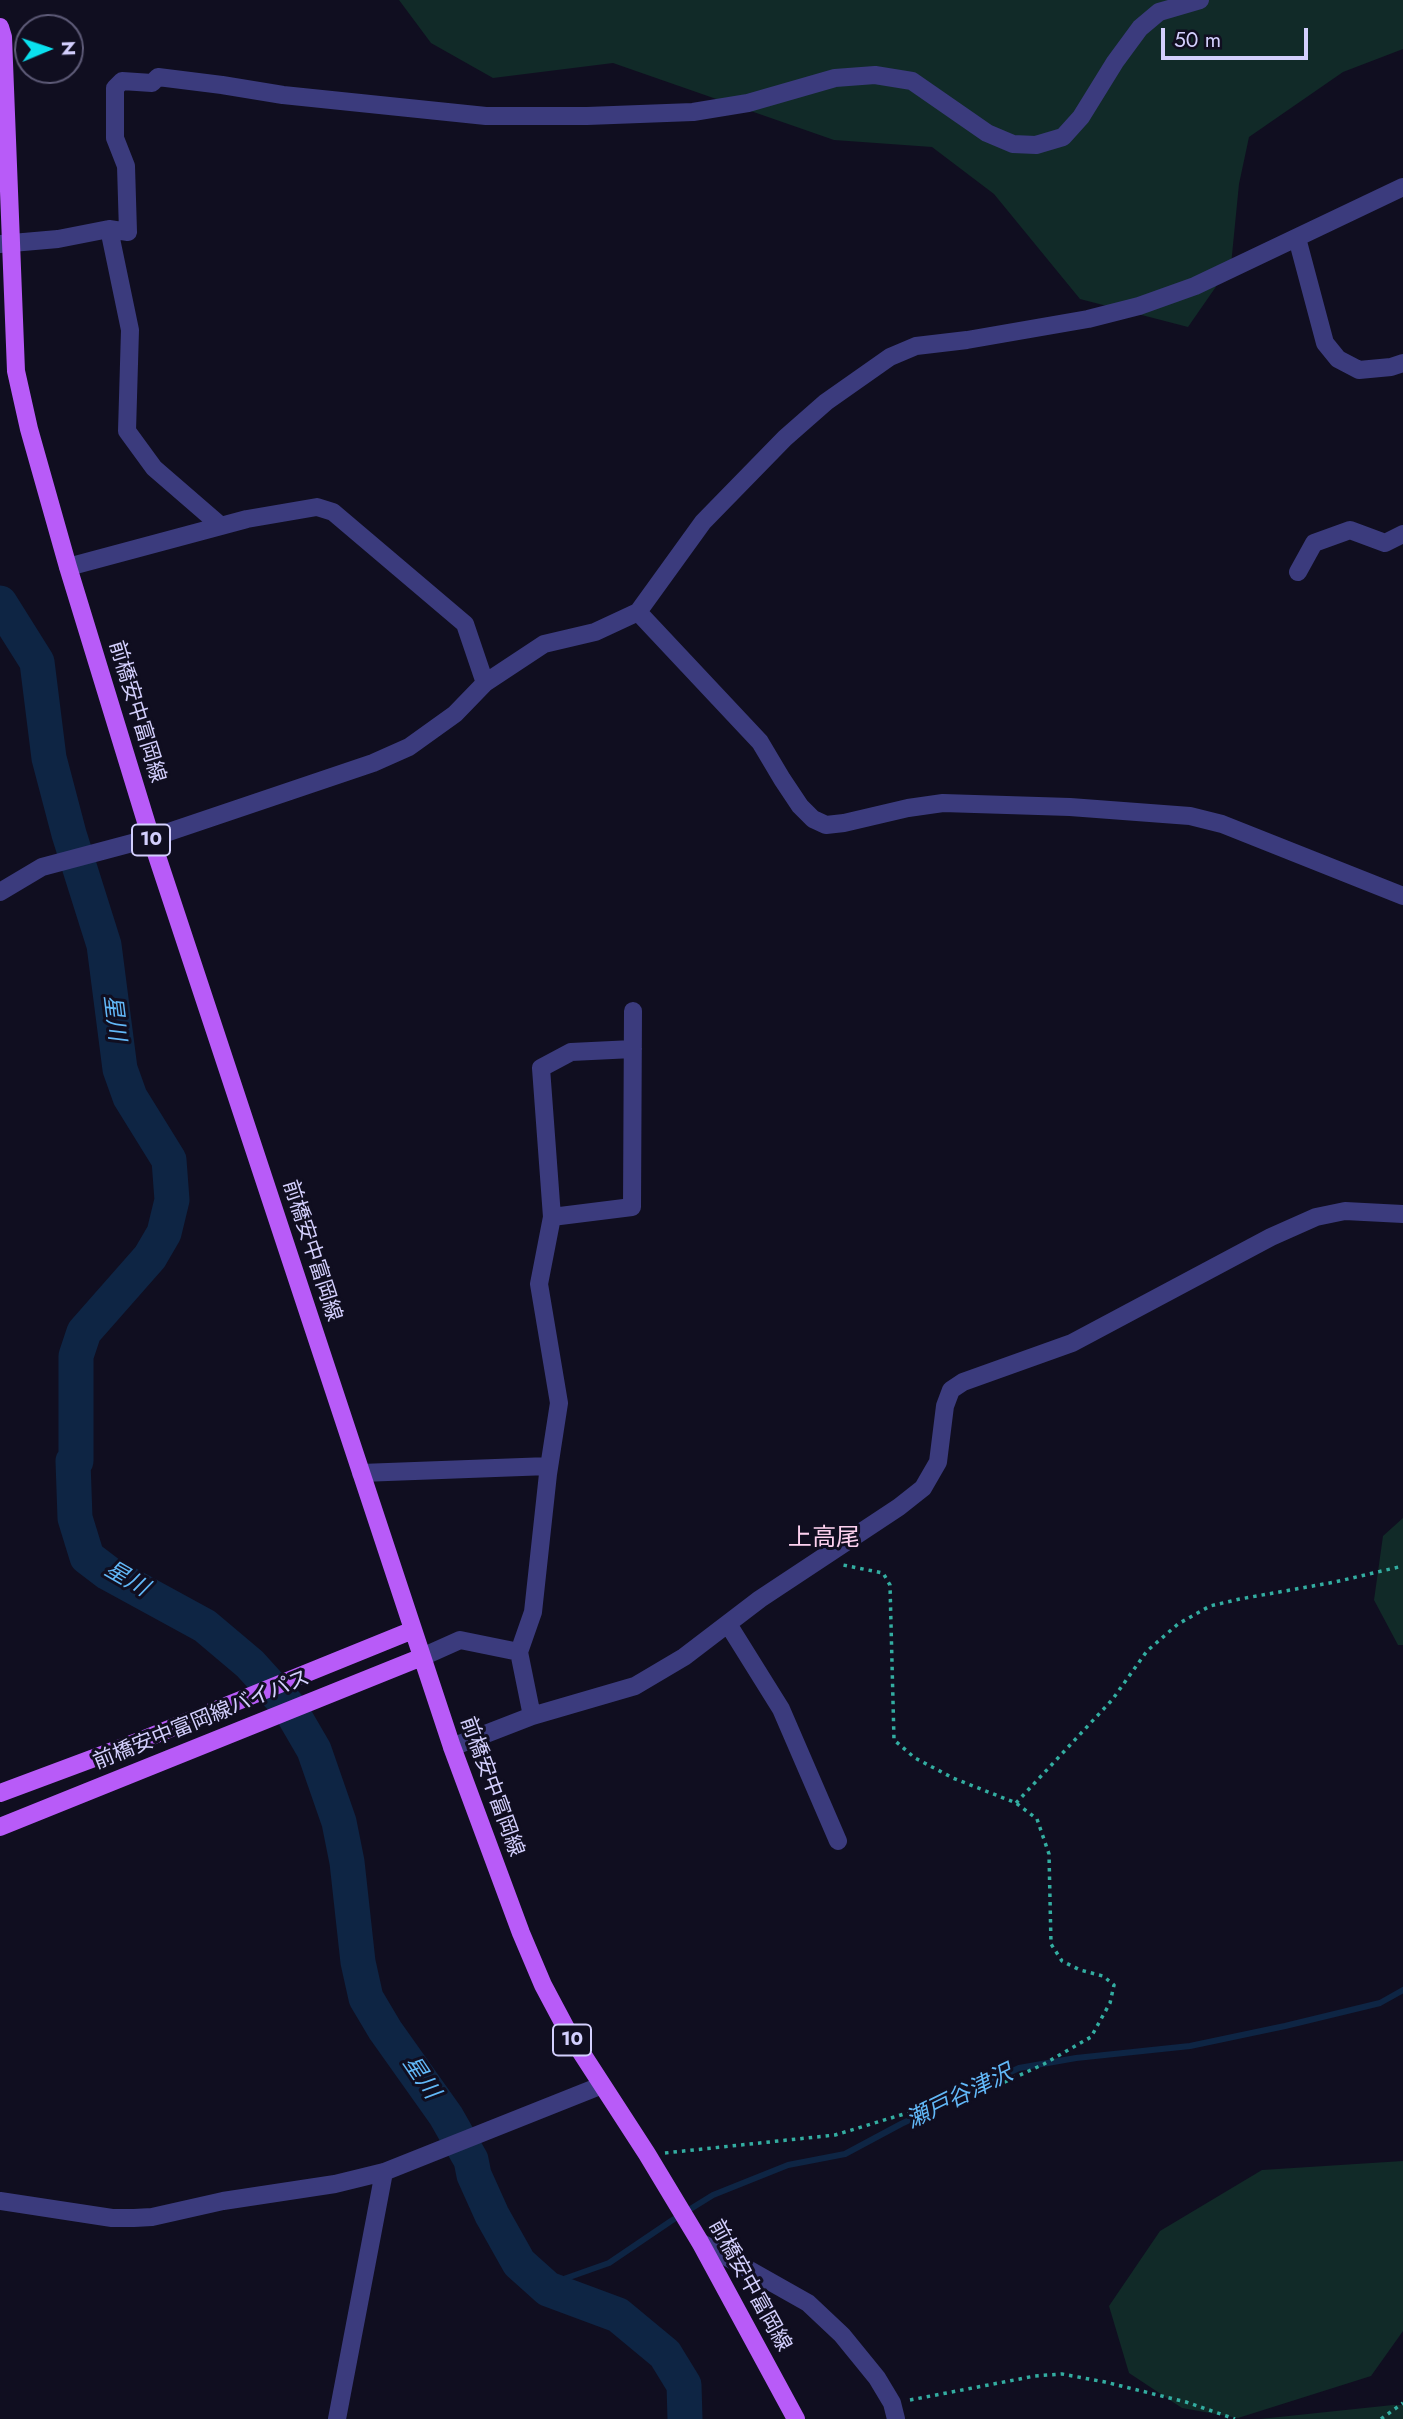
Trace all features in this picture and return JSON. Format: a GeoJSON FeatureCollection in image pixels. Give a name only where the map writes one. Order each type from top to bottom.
{"type":"FeatureCollection","features":[{"type":"Feature","properties":{"kind":"main road","name":"前橋安中富岡線"},"geometry":{"type":"LineString","coordinates":[[0,27],[3,37],[5,243],[16,371],[29,429],[151,838],[452,1748],[543,1985],[600,2086],[647,2154],[700,2242],[796,2419]]}},
{"type":"Feature","properties":{"kind":"main road","name":"前橋安中富岡線バイパス"},"geometry":{"type":"LineString","coordinates":[[0,1793],[137,1742],[413,1630]]}},
{"type":"Feature","properties":{"kind":"main road","name":"前橋安中富岡線バイパス"},"geometry":{"type":"LineString","coordinates":[[0,1827],[422,1657]]}},
{"type":"Feature","properties":{"kind":"street"},"geometry":{"type":"LineString","coordinates":[[5,243],[58,239],[109,229],[128,232],[126,166],[115,138],[116,88],[122,81],[152,83],[158,77],[283,96],[486,116],[587,116],[693,112],[748,103],[835,78],[875,75],[912,81],[987,133],[1013,144],[1035,145],[1063,137],[1081,117],[1140,28],[1159,12],[1200,0]]}},
{"type":"Feature","properties":{"kind":"street"},"geometry":{"type":"LineString","coordinates":[[0,892],[42,867],[151,838],[373,764],[410,747],[454,714],[485,683],[544,644],[595,632],[638,612],[703,522],[785,438],[826,402],[890,357],[916,346],[1088,319],[1139,306],[1195,286],[1403,187]]}},
{"type":"Feature","properties":{"kind":"street"},"geometry":{"type":"LineString","coordinates":[[109,229],[130,330],[127,430],[154,468],[221,526]]}},
{"type":"Feature","properties":{"kind":"street"},"geometry":{"type":"LineString","coordinates":[[1297,238],[1325,343],[1338,359],[1359,370],[1403,363]]}},
{"type":"Feature","properties":{"kind":"street"},"geometry":{"type":"LineString","coordinates":[[68,567],[247,519],[317,507],[334,512],[465,624],[485,683]]}},
{"type":"Feature","properties":{"kind":"street"},"geometry":{"type":"LineString","coordinates":[[1298,572],[1314,543],[1350,530],[1385,543],[1403,534]]}},
{"type":"Feature","properties":{"kind":"street"},"geometry":{"type":"LineString","coordinates":[[638,612],[760,741],[800,806],[826,825],[844,824],[908,807],[943,803],[1070,807],[1190,816],[1222,824],[1403,896]]}},
{"type":"Feature","properties":{"kind":"street"},"geometry":{"type":"LineString","coordinates":[[552,1217],[632,1207],[633,1011]]}},
{"type":"Feature","properties":{"kind":"street"},"geometry":{"type":"LineString","coordinates":[[531,1716],[519,1651],[533,1612],[549,1466],[559,1403],[539,1284],[552,1217],[541,1068],[571,1052],[633,1049]]}},
{"type":"Feature","properties":{"kind":"street"},"geometry":{"type":"LineString","coordinates":[[452,1748],[531,1716],[635,1686],[684,1657],[816,1562],[899,1507],[923,1488],[938,1462],[945,1406],[951,1390],[963,1382],[1072,1343],[1271,1237],[1316,1217],[1345,1211],[1403,1214]]}},
{"type":"Feature","properties":{"kind":"street"},"geometry":{"type":"LineString","coordinates":[[361,1473],[549,1466]]}},
{"type":"Feature","properties":{"kind":"street"},"geometry":{"type":"LineString","coordinates":[[728,1624],[781,1709],[838,1841]]}},
{"type":"Feature","properties":{"kind":"street"},"geometry":{"type":"LineString","coordinates":[[422,1657],[460,1640],[519,1651]]}},
{"type":"Feature","properties":{"kind":"street"},"geometry":{"type":"LineString","coordinates":[[0,2201],[112,2218],[144,2218],[223,2201],[335,2184],[384,2172],[600,2086]]}},
{"type":"Feature","properties":{"kind":"street"},"geometry":{"type":"LineString","coordinates":[[338,2419],[384,2172]]}},
{"type":"Feature","properties":{"kind":"street"},"geometry":{"type":"LineString","coordinates":[[700,2242],[808,2303],[842,2335],[877,2378],[894,2411]]}},
{"type":"Feature","properties":{"kind":"path"},"geometry":{"type":"LineString","coordinates":[[647,2154],[835,2135],[996,2086],[1044,2064],[1091,2037],[1110,2003],[1114,1985],[1103,1976],[1080,1970],[1062,1961],[1051,1944],[1049,1854],[1037,1819],[1016,1803],[954,1778],[915,1758],[894,1740],[890,1584],[883,1573],[816,1562]]}},
{"type":"Feature","properties":{"kind":"path"},"geometry":{"type":"LineString","coordinates":[[1016,1803],[1112,1700],[1147,1651],[1178,1624],[1210,1606],[1403,1566]]}},
{"type":"Feature","properties":{"kind":"path"},"geometry":{"type":"LineString","coordinates":[[894,2411],[1035,2376],[1062,2374],[1186,2402],[1235,2419]]}},
{"type":"Feature","properties":{"kind":"path"},"geometry":{"type":"LineString","coordinates":[[1381,2419],[1403,2403]]}},
{"type":"Feature","properties":{"kind":"green space"},"geometry":{"type":"Polygon","coordinates":[[[399,0],[1403,0],[1403,49],[1343,72],[1249,137],[1239,184],[1231,265],[1188,327],[1080,299],[994,194],[932,147],[834,140],[613,63],[493,78],[431,43],[399,0]]]}},
{"type":"Feature","properties":{"kind":"green space"},"geometry":{"type":"Polygon","coordinates":[[[1403,1518],[1403,1645],[1398,1645],[1374,1600],[1383,1536],[1403,1518]]]}},
{"type":"Feature","properties":{"kind":"green space"},"geometry":{"type":"Polygon","coordinates":[[[1403,2161],[1403,2331],[1371,2376],[1238,2418],[1182,2408],[1129,2373],[1109,2306],[1160,2231],[1262,2170],[1403,2161]]]}},
{"type":"Feature","properties":{"kind":"green space"},"geometry":{"type":"Polygon","coordinates":[[[1403,2405],[1403,2419],[1260,2419],[1403,2405]]]}},
{"type":"Feature","properties":{"kind":"waterway","name":"星川"},"geometry":{"type":"LineString","coordinates":[[0,603],[37,662],[49,758],[69,834],[104,945],[120,1069],[130,1097],[169,1160],[172,1200],[164,1233],[150,1257],[84,1332],[76,1356],[76,1461],[73,1461],[75,1518],[87,1557],[108,1573],[205,1626],[250,1664],[289,1707],[314,1750],[339,1822],[347,1862],[358,1962],[366,1998],[385,2030],[446,2116],[471,2160],[474,2175],[492,2215],[519,2263],[548,2289],[618,2315],[665,2354],[684,2385],[685,2419]]}},
{"type":"Feature","properties":{"kind":"waterway","name":"瀬戸谷津沢"},"geometry":{"type":"LineString","coordinates":[[544,2286],[609,2263],[713,2195],[788,2165],[845,2154],[1019,2068],[1076,2058],[1190,2046],[1380,2003],[1403,1990]]}},
{"type":"Feature","properties":{"kind":"district","name":"上高尾"},"geometry":{"type":"Point","coordinates":[824,1539]}}]}
